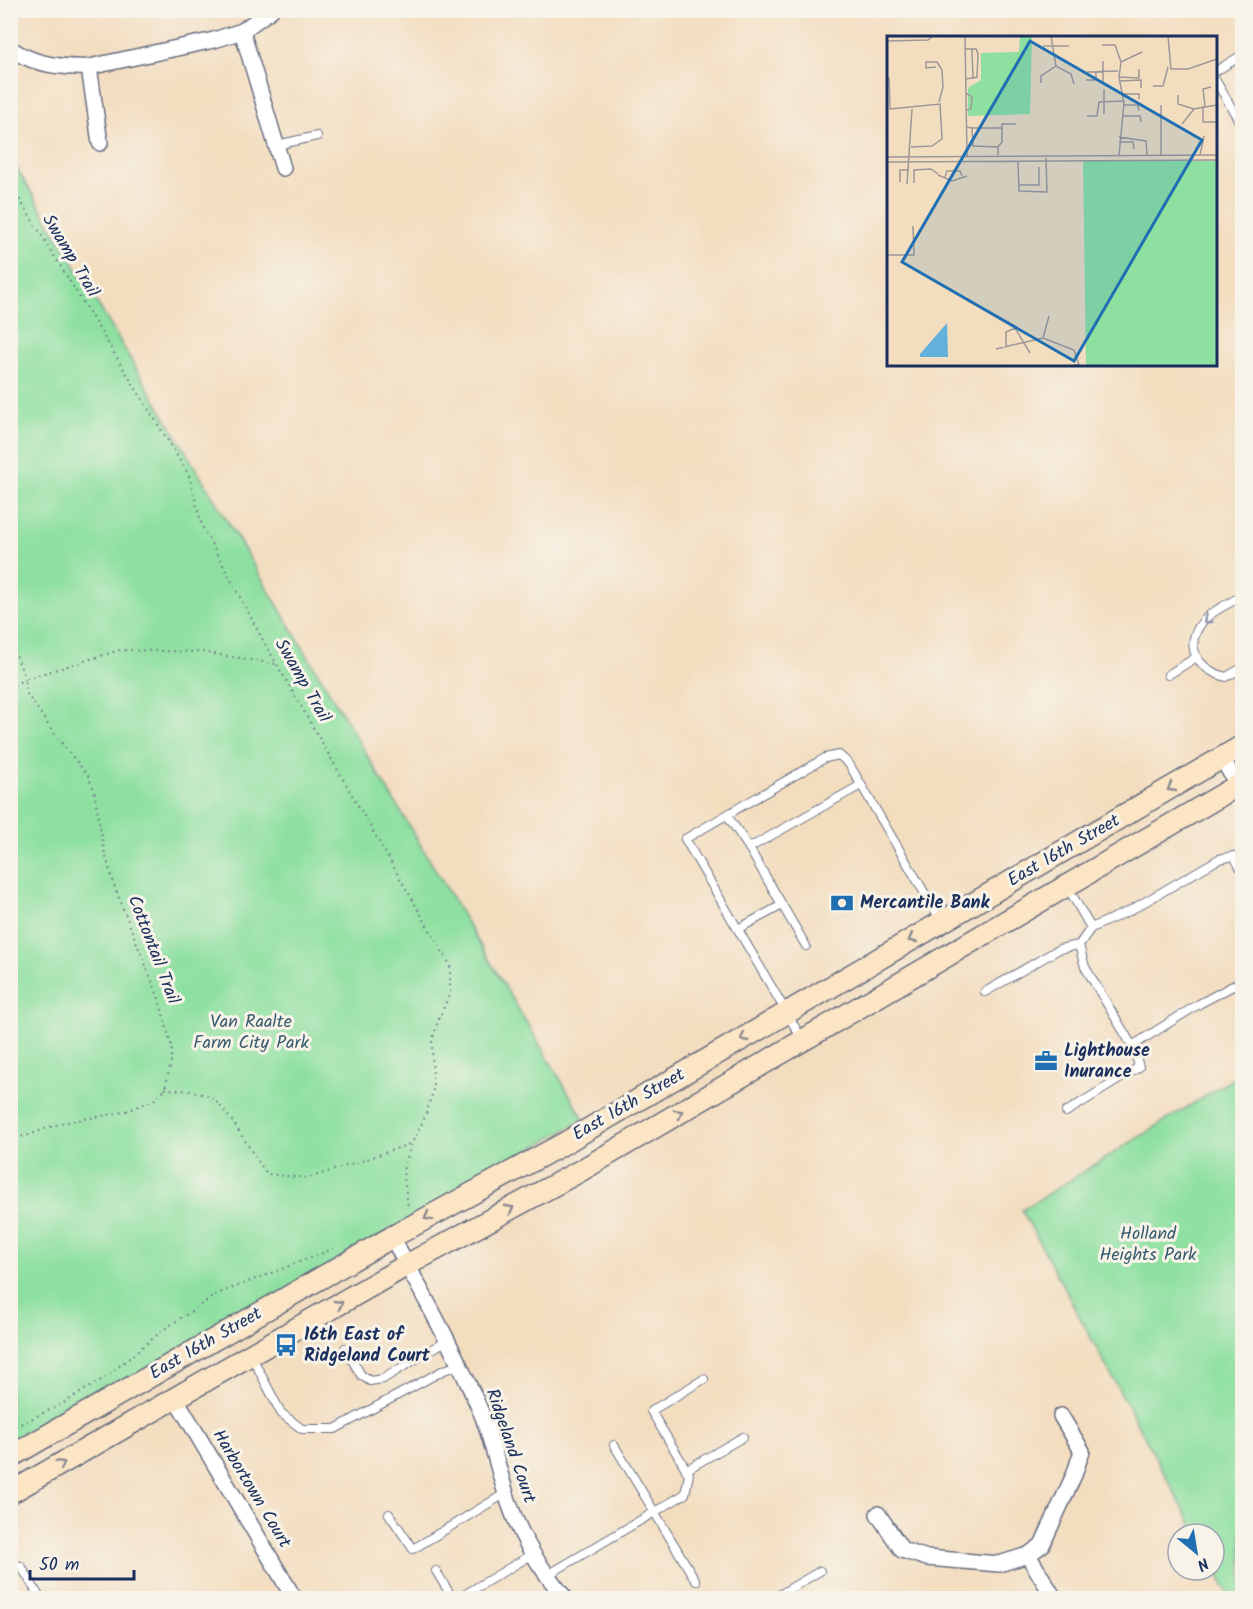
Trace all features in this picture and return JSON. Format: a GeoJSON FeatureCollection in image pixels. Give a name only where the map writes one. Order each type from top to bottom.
{"type":"FeatureCollection","features":[{"type":"Feature","properties":{"kind":"main road","name":"East 16th Street"},"geometry":{"type":"LineString","coordinates":[[10,1457],[392,1237],[563,1144],[1242,746]]}},
{"type":"Feature","properties":{"kind":"main road","name":"East 16th Street"},"geometry":{"type":"LineString","coordinates":[[10,1493],[407,1264],[580,1171],[1067,885],[1241,787]]}},
{"type":"Feature","properties":{"kind":"street"},"geometry":{"type":"LineString","coordinates":[[10,48],[36,62],[72,68],[89,67],[214,40],[242,31],[271,10]]}},
{"type":"Feature","properties":{"kind":"street"},"geometry":{"type":"LineString","coordinates":[[242,31],[283,168]]}},
{"type":"Feature","properties":{"kind":"street"},"geometry":{"type":"LineString","coordinates":[[89,67],[100,143]]}},
{"type":"Feature","properties":{"kind":"street"},"geometry":{"type":"LineString","coordinates":[[1222,758],[1241,787]]}},
{"type":"Feature","properties":{"kind":"street","name":"Ridgeland Court"},"geometry":{"type":"LineString","coordinates":[[392,1237],[447,1340],[483,1419],[520,1532],[546,1576],[565,1599]]}},
{"type":"Feature","properties":{"kind":"street","name":"Harbortown Court"},"geometry":{"type":"LineString","coordinates":[[176,1399],[294,1599]]}},
{"type":"Feature","properties":{"kind":"street"},"geometry":{"type":"LineString","coordinates":[[878,1514],[902,1550],[927,1558],[999,1564],[1028,1555],[1042,1545],[1070,1485],[1082,1451],[1061,1416]]}},
{"type":"Feature","properties":{"kind":"street"},"geometry":{"type":"LineString","coordinates":[[1028,1555],[1054,1599]]}},
{"type":"Feature","properties":{"kind":"lane"},"geometry":{"type":"LineString","coordinates":[[1217,70],[1242,55]]}},
{"type":"Feature","properties":{"kind":"lane"},"geometry":{"type":"LineString","coordinates":[[1217,84],[1242,126]]}},
{"type":"Feature","properties":{"kind":"lane"},"geometry":{"type":"LineString","coordinates":[[277,145],[317,136]]}},
{"type":"Feature","properties":{"kind":"lane"},"geometry":{"type":"LineString","coordinates":[[1242,596],[1204,619],[1197,631],[1193,650],[1195,658],[1216,674],[1226,677],[1242,668]]}},
{"type":"Feature","properties":{"kind":"lane"},"geometry":{"type":"LineString","coordinates":[[1168,675],[1195,658]]}},
{"type":"Feature","properties":{"kind":"lane"},"geometry":{"type":"LineString","coordinates":[[804,1041],[685,839],[825,758],[838,755],[849,764],[942,922]]}},
{"type":"Feature","properties":{"kind":"lane"},"geometry":{"type":"LineString","coordinates":[[749,848],[861,785]]}},
{"type":"Feature","properties":{"kind":"lane"},"geometry":{"type":"LineString","coordinates":[[728,815],[806,946]]}},
{"type":"Feature","properties":{"kind":"lane"},"geometry":{"type":"LineString","coordinates":[[984,992],[1059,949],[1079,945],[1091,928],[1128,911],[1219,859],[1233,856],[1242,871]]}},
{"type":"Feature","properties":{"kind":"lane"},"geometry":{"type":"LineString","coordinates":[[1067,885],[1091,928]]}},
{"type":"Feature","properties":{"kind":"lane"},"geometry":{"type":"LineString","coordinates":[[738,929],[782,905]]}},
{"type":"Feature","properties":{"kind":"lane"},"geometry":{"type":"LineString","coordinates":[[1065,1112],[1139,1066],[1132,1046],[1085,967],[1079,945]]}},
{"type":"Feature","properties":{"kind":"lane"},"geometry":{"type":"LineString","coordinates":[[1132,1046],[1242,981]]}},
{"type":"Feature","properties":{"kind":"lane"},"geometry":{"type":"LineString","coordinates":[[345,1348],[361,1375],[370,1381],[383,1379],[447,1340]]}},
{"type":"Feature","properties":{"kind":"lane"},"geometry":{"type":"LineString","coordinates":[[250,1355],[257,1364],[281,1413],[302,1429],[335,1429],[444,1370],[459,1365]]}},
{"type":"Feature","properties":{"kind":"lane"},"geometry":{"type":"LineString","coordinates":[[546,1576],[685,1494],[689,1474],[651,1411],[704,1380]]}},
{"type":"Feature","properties":{"kind":"lane"},"geometry":{"type":"LineString","coordinates":[[686,1470],[743,1437]]}},
{"type":"Feature","properties":{"kind":"lane"},"geometry":{"type":"LineString","coordinates":[[614,1445],[696,1581]]}},
{"type":"Feature","properties":{"kind":"lane"},"geometry":{"type":"LineString","coordinates":[[389,1514],[413,1549],[506,1493]]}},
{"type":"Feature","properties":{"kind":"lane"},"geometry":{"type":"LineString","coordinates":[[436,1571],[450,1594],[459,1598],[532,1554]]}},
{"type":"Feature","properties":{"kind":"lane"},"geometry":{"type":"LineString","coordinates":[[10,1563],[21,1566],[40,1599]]}},
{"type":"Feature","properties":{"kind":"lane"},"geometry":{"type":"LineString","coordinates":[[774,1599],[820,1571]]}},
{"type":"Feature","properties":{"kind":"path","name":"Swamp Trail"},"geometry":{"type":"LineString","coordinates":[[10,184],[189,475],[202,526],[277,664],[450,966],[450,993],[432,1042],[433,1091],[403,1170],[409,1213]]}},
{"type":"Feature","properties":{"kind":"path","name":"Cottontail Trail"},"geometry":{"type":"LineString","coordinates":[[10,639],[25,679],[27,694],[56,736],[88,776],[94,790],[104,850],[115,888],[159,999],[172,1049],[165,1089]]}},
{"type":"Feature","properties":{"kind":"path"},"geometry":{"type":"LineString","coordinates":[[10,687],[25,679],[120,650],[202,652],[277,664]]}},
{"type":"Feature","properties":{"kind":"path"},"geometry":{"type":"LineString","coordinates":[[10,1139],[29,1135],[61,1123],[124,1112],[154,1100],[165,1089],[200,1093],[213,1098],[267,1174],[308,1178],[412,1143]]}},
{"type":"Feature","properties":{"kind":"path"},"geometry":{"type":"LineString","coordinates":[[10,1429],[62,1404],[106,1377],[163,1330],[217,1294],[342,1246]]}},
{"type":"Feature","properties":{"kind":"green space","name":"Van Raalte Farm City Park"},"geometry":{"type":"Polygon","coordinates":[[[10,157],[584,1119],[11,1449],[10,1449],[10,157]]]}},
{"type":"Feature","properties":{"kind":"green space","name":"Holland Heights Park"},"geometry":{"type":"Polygon","coordinates":[[[1242,1073],[1242,1598],[1231,1598],[1222,1582],[1226,1582],[1226,1522],[1191,1522],[1022,1210],[1242,1073]]]}},
{"type":"Feature","properties":{"kind":"place","name":"Mercantile Bank"},"geometry":{"type":"Point","coordinates":[842,903]}},
{"type":"Feature","properties":{"kind":"place","name":"Lighthouse Inurance"},"geometry":{"type":"Point","coordinates":[1046,1061]}},
{"type":"Feature","properties":{"kind":"place","name":"16th East of Ridgeland Court"},"geometry":{"type":"Point","coordinates":[286,1345]}}]}
